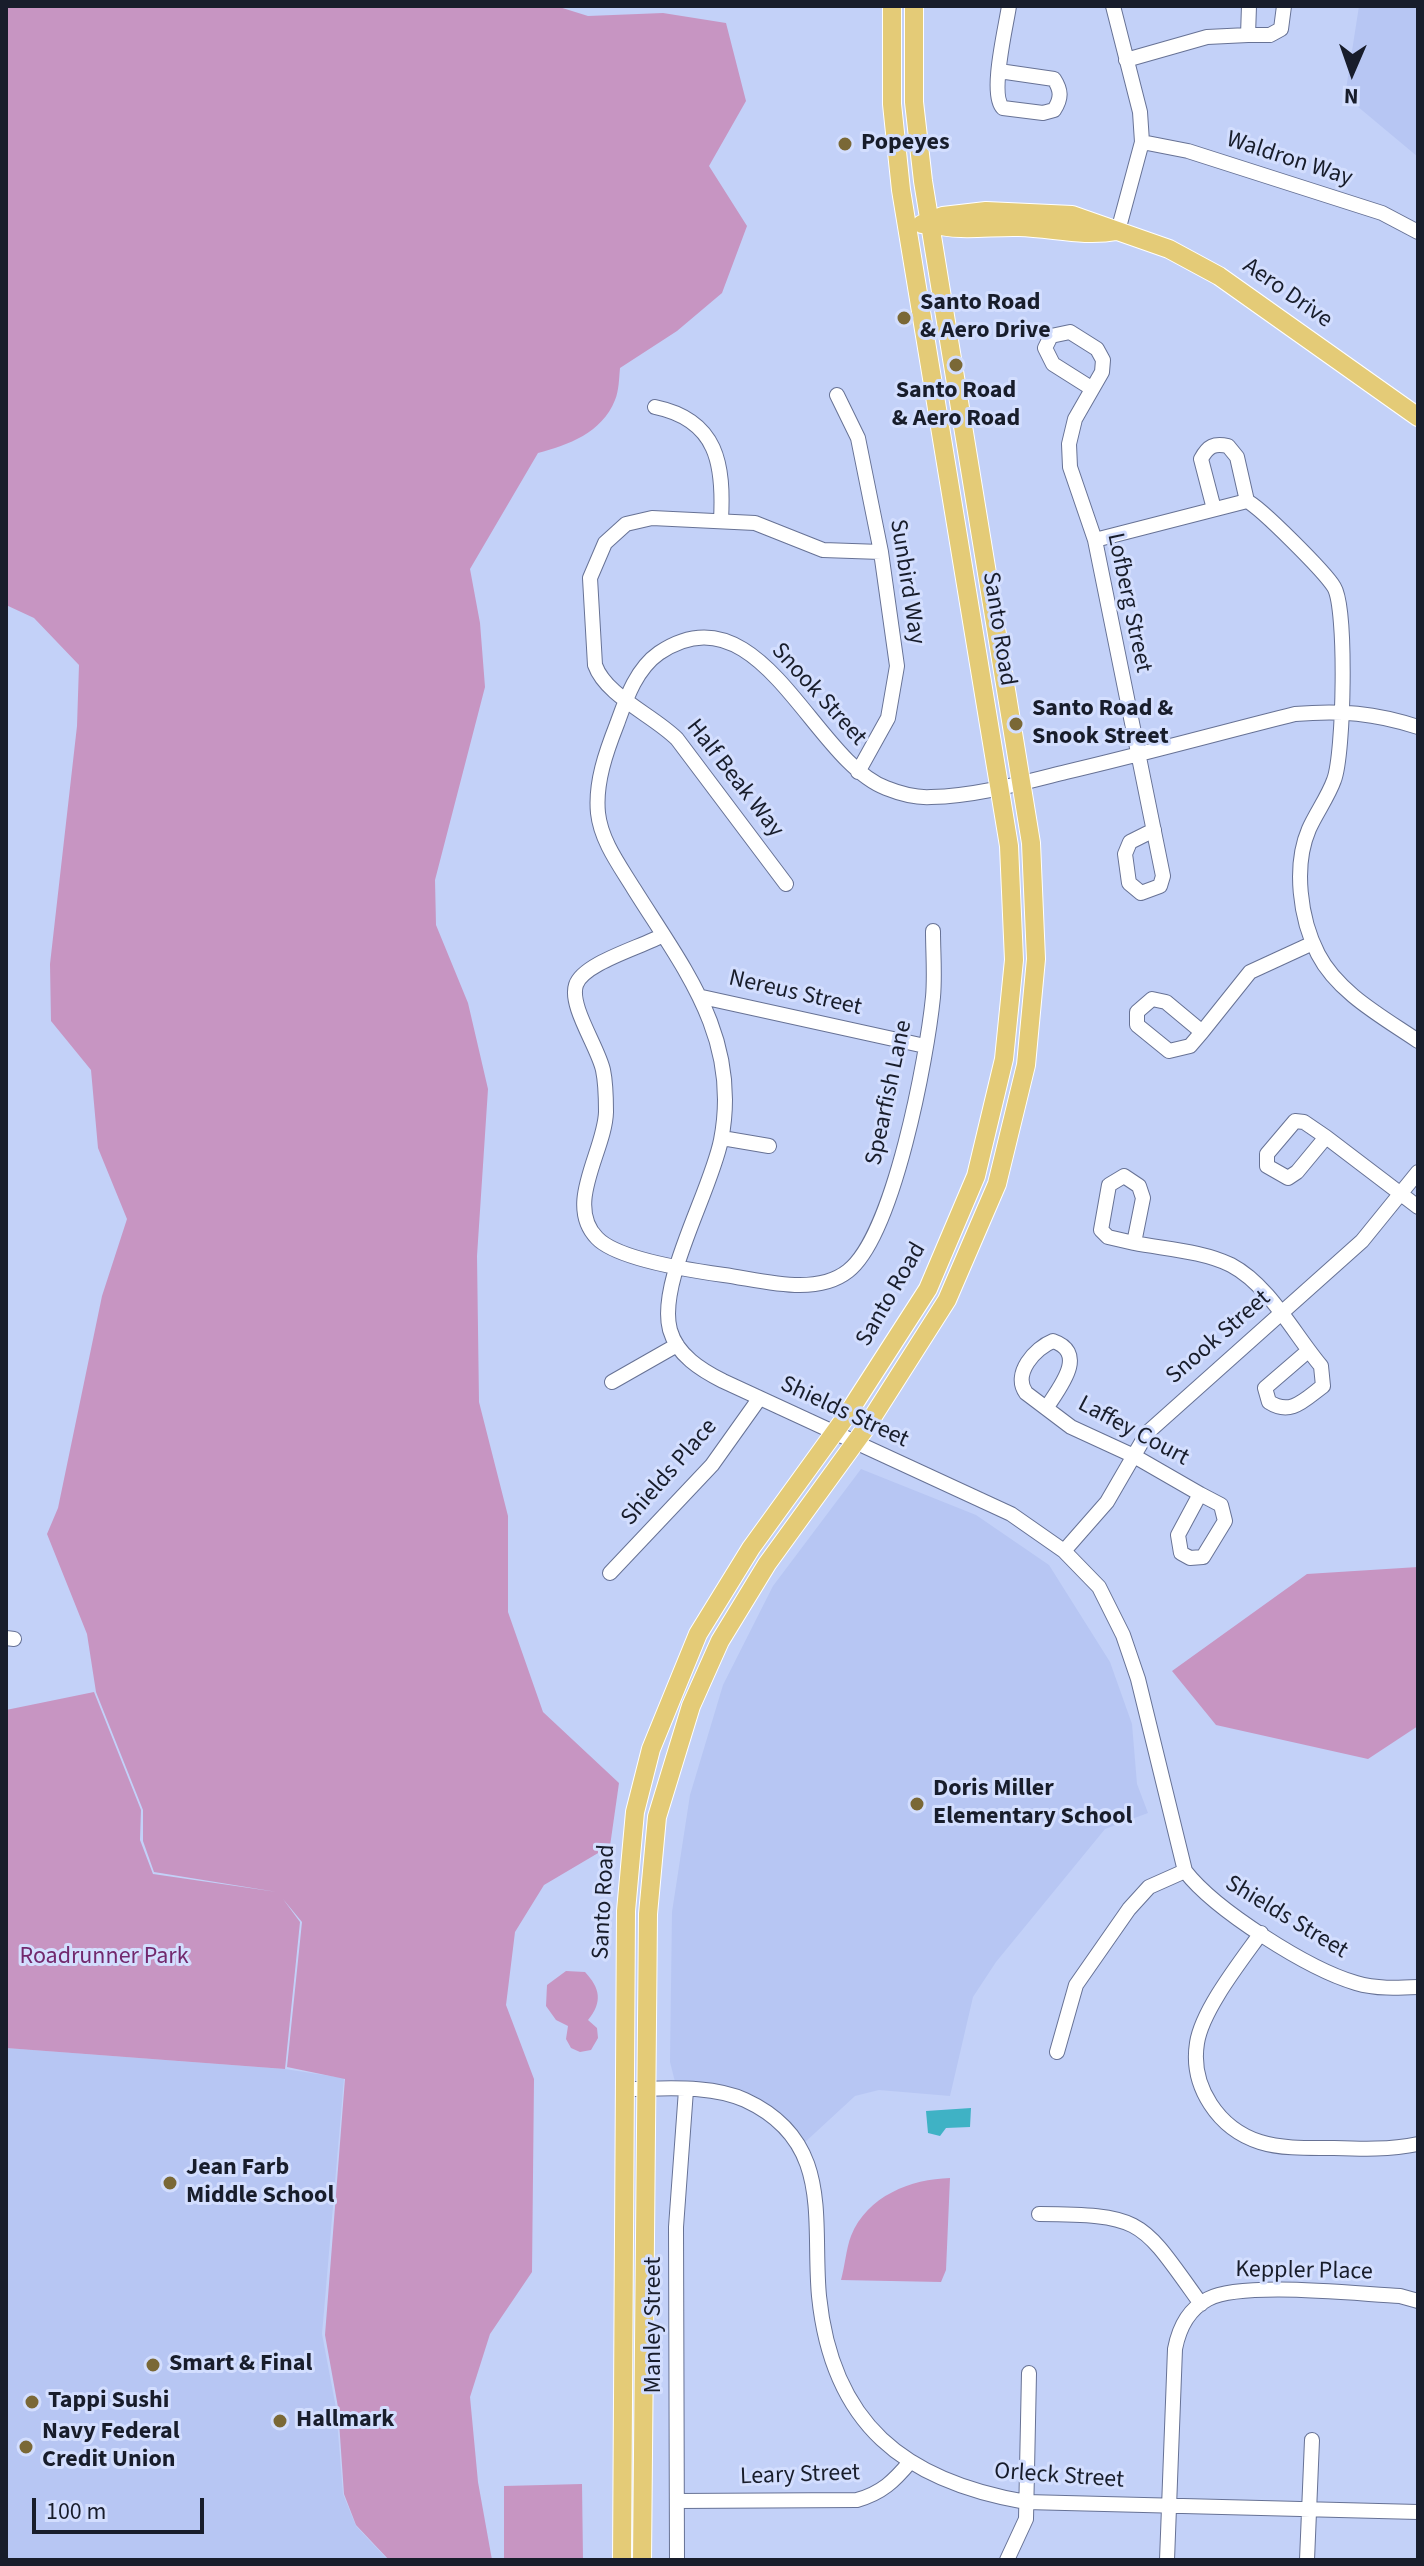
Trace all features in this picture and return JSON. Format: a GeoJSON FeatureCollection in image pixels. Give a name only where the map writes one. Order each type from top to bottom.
{"type":"FeatureCollection","features":[{"type":"Feature","properties":{"kind":"main road","name":"Santo Road"},"geometry":{"type":"LineString","coordinates":[[622,2560],[630,1851],[635,1812],[651,1749],[698,1634],[751,1548],[834,1433],[928,1289],[976,1176],[998,1093],[1014,960],[1009,846],[908,227],[892,104],[892,6]]}},
{"type":"Feature","properties":{"kind":"main road","name":"Santo Road"},"geometry":{"type":"LineString","coordinates":[[642,2560],[652,1855],[657,1817],[675,1751],[720,1641],[767,1564],[855,1442],[947,1300],[997,1184],[1026,1065],[1036,959],[1031,843],[930,223],[914,102],[914,6]]}},
{"type":"Feature","properties":{"kind":"main road","name":"Aero Drive"},"geometry":{"type":"LineString","coordinates":[[908,227],[930,223],[946,228],[1022,227],[1090,235],[1118,231],[1169,249],[1219,276],[1418,417]]}},
{"type":"Feature","properties":{"kind":"street"},"geometry":{"type":"LineString","coordinates":[[999,71],[1054,79],[1060,94],[1058,104],[1054,110],[1043,113],[1003,108],[996,94],[999,71],[1009,6]]}},
{"type":"Feature","properties":{"kind":"street"},"geometry":{"type":"LineString","coordinates":[[1113,6],[1140,112],[1142,142],[1118,231]]}},
{"type":"Feature","properties":{"kind":"street"},"geometry":{"type":"LineString","coordinates":[[1248,35],[1249,6]]}},
{"type":"Feature","properties":{"kind":"street"},"geometry":{"type":"LineString","coordinates":[[1126,60],[1207,37],[1270,35],[1281,29],[1284,6]]}},
{"type":"Feature","properties":{"kind":"street","name":"Waldron Way"},"geometry":{"type":"LineString","coordinates":[[1142,142],[1188,151],[1382,213],[1418,232]]}},
{"type":"Feature","properties":{"kind":"street","name":"Lofberg Street"},"geometry":{"type":"LineString","coordinates":[[1091,388],[1075,419],[1070,467],[1095,540],[1154,830]]}},
{"type":"Feature","properties":{"kind":"street","name":"Sunbird Way"},"geometry":{"type":"LineString","coordinates":[[837,395],[858,438],[881,552],[897,677],[888,718],[858,772]]}},
{"type":"Feature","properties":{"kind":"street"},"geometry":{"type":"LineString","coordinates":[[655,407],[688,418],[711,442],[722,471],[721,520]]}},
{"type":"Feature","properties":{"kind":"street"},"geometry":{"type":"LineString","coordinates":[[1214,509],[1201,459],[1206,448],[1216,443],[1228,446],[1237,457],[1247,501],[1334,587],[1342,611],[1341,710],[1335,780],[1308,833],[1300,860],[1301,890],[1313,943],[1340,983],[1418,1041]]}},
{"type":"Feature","properties":{"kind":"street"},"geometry":{"type":"LineString","coordinates":[[1095,540],[1247,501]]}},
{"type":"Feature","properties":{"kind":"street","name":"Half Beak Way"},"geometry":{"type":"LineString","coordinates":[[786,884],[677,739],[657,719],[599,678],[595,665],[590,578],[605,543],[626,524],[652,518],[755,523],[823,550],[881,552]]}},
{"type":"Feature","properties":{"kind":"street","name":"Snook Street"},"geometry":{"type":"LineString","coordinates":[[626,699],[646,666],[660,653],[692,640],[728,644],[750,653],[784,685],[833,750],[858,772],[882,787],[909,796],[931,797],[1022,782],[1295,714],[1341,710],[1376,714],[1418,727]]}},
{"type":"Feature","properties":{"kind":"street"},"geometry":{"type":"LineString","coordinates":[[612,1382],[677,1345],[670,1330],[668,1308],[678,1268],[722,1138],[726,1096],[720,1048],[702,997],[610,851],[598,814],[601,775],[626,699]]}},
{"type":"Feature","properties":{"kind":"street","name":"Spearfish Lane"},"geometry":{"type":"LineString","coordinates":[[663,935],[587,970],[575,987],[574,1000],[594,1042],[606,1093],[605,1131],[584,1196],[585,1217],[597,1238],[605,1244],[678,1268],[809,1284],[847,1272],[860,1258],[875,1229],[903,1155],[933,997],[933,931]]}},
{"type":"Feature","properties":{"kind":"street"},"geometry":{"type":"LineString","coordinates":[[1202,1032],[1250,972],[1313,943]]}},
{"type":"Feature","properties":{"kind":"street","name":"Nereus Street"},"geometry":{"type":"LineString","coordinates":[[702,997],[925,1046]]}},
{"type":"Feature","properties":{"kind":"street"},"geometry":{"type":"LineString","coordinates":[[1326,1137],[1418,1207]]}},
{"type":"Feature","properties":{"kind":"street"},"geometry":{"type":"LineString","coordinates":[[722,1138],[769,1146]]}},
{"type":"Feature","properties":{"kind":"street","name":"Snook Street"},"geometry":{"type":"LineString","coordinates":[[1064,1551],[1107,1502],[1147,1433],[1362,1241],[1418,1172]]}},
{"type":"Feature","properties":{"kind":"street"},"geometry":{"type":"LineString","coordinates":[[1134,1243],[1143,1198],[1139,1186],[1124,1176],[1109,1185],[1101,1230],[1108,1237],[1134,1243],[1232,1265],[1254,1282],[1308,1351]]}},
{"type":"Feature","properties":{"kind":"street","name":"Laffey Court"},"geometry":{"type":"LineString","coordinates":[[1047,1407],[1069,1373],[1071,1357],[1063,1344],[1053,1341],[1042,1346],[1021,1372],[1021,1386],[1026,1393],[1085,1435],[1134,1456],[1200,1494]]}},
{"type":"Feature","properties":{"kind":"street","name":"Shields Street"},"geometry":{"type":"LineString","coordinates":[[677,1345],[690,1361],[708,1373],[1011,1514],[1039,1530],[1064,1551],[1099,1587],[1123,1635],[1138,1679],[1185,1871],[1217,1907],[1329,1973],[1376,1987],[1418,1987]]}},
{"type":"Feature","properties":{"kind":"street","name":"Shields Place"},"geometry":{"type":"LineString","coordinates":[[610,1573],[706,1471],[759,1399]]}},
{"type":"Feature","properties":{"kind":"street"},"geometry":{"type":"LineString","coordinates":[[1057,2052],[1076,1985],[1129,1909],[1149,1887],[1185,1871]]}},
{"type":"Feature","properties":{"kind":"street"},"geometry":{"type":"LineString","coordinates":[[1261,1933],[1204,2021],[1197,2043],[1197,2072],[1205,2097],[1216,2112],[1238,2133],[1263,2143],[1392,2150],[1418,2144]]}},
{"type":"Feature","properties":{"kind":"street","name":"Orleck Street"},"geometry":{"type":"LineString","coordinates":[[626,2089],[718,2091],[745,2100],[767,2113],[792,2137],[806,2161],[817,2199],[819,2293],[825,2338],[837,2374],[854,2408],[874,2431],[930,2475],[979,2494],[1026,2502],[1418,2512]]}},
{"type":"Feature","properties":{"kind":"street","name":"Manley Street"},"geometry":{"type":"LineString","coordinates":[[677,2560],[676,2227],[686,2090]]}},
{"type":"Feature","properties":{"kind":"street"},"geometry":{"type":"LineString","coordinates":[[1039,2214],[1111,2215],[1138,2226],[1153,2240],[1201,2304],[1183,2324],[1175,2349],[1167,2560]]}},
{"type":"Feature","properties":{"kind":"street","name":"Keppler Place"},"geometry":{"type":"LineString","coordinates":[[1201,2304],[1236,2291],[1400,2296],[1418,2301]]}},
{"type":"Feature","properties":{"kind":"street"},"geometry":{"type":"LineString","coordinates":[[1007,2560],[1023,2530],[1029,2373]]}},
{"type":"Feature","properties":{"kind":"street"},"geometry":{"type":"LineString","coordinates":[[1307,2560],[1312,2440]]}},
{"type":"Feature","properties":{"kind":"street","name":"Leary Street"},"geometry":{"type":"LineString","coordinates":[[677,2501],[857,2500],[877,2494],[890,2485],[910,2462]]}},
{"type":"Feature","properties":{"kind":"shaded area"},"geometry":{"type":"Polygon","coordinates":[[[1359,6],[1418,6],[1418,157],[1345,96],[1359,6]]]}},
{"type":"Feature","properties":{"kind":"shaded area","name":"Doris Miller Elementary School"},"geometry":{"type":"Polygon","coordinates":[[[861,1469],[976,1515],[1049,1565],[1110,1662],[1132,1724],[1137,1784],[1148,1813],[1105,1829],[996,1962],[973,1997],[950,2096],[879,2090],[855,2096],[803,2144],[735,2089],[675,2082],[670,2062],[672,1912],[690,1795],[723,1685],[773,1586],[861,1469]]]}},
{"type":"Feature","properties":{"kind":"shaded area"},"geometry":{"type":"Polygon","coordinates":[[[6,2048],[285,2069],[344,2078],[322,2334],[336,2408],[343,2494],[356,2526],[388,2560],[6,2560],[6,2048]]]}},
{"type":"Feature","properties":{"kind":"shaded area"},"geometry":{"type":"Polygon","coordinates":[[[971,2108],[970,2127],[946,2128],[940,2136],[928,2133],[926,2111],[971,2108]]]}},
{"type":"Feature","properties":{"kind":"green space","name":"Roadrunner Park"},"geometry":{"type":"Polygon","coordinates":[[[6,6],[556,6],[588,16],[663,13],[726,23],[746,101],[709,166],[747,226],[722,293],[677,331],[620,368],[615,400],[593,429],[561,446],[538,453],[470,569],[480,623],[485,687],[435,880],[436,925],[468,1003],[488,1089],[477,1256],[479,1402],[508,1516],[508,1612],[543,1712],[619,1783],[610,1846],[544,1885],[515,1932],[506,2005],[534,2079],[532,2272],[490,2334],[470,2397],[478,2482],[492,2560],[389,2560],[356,2525],[344,2494],[338,2407],[325,2335],[345,2079],[287,2067],[302,1922],[283,1899],[300,1922],[285,2069],[6,2048],[6,1710],[94,1692],[141,1810],[140,1840],[153,1874],[277,1892],[154,1872],[143,1841],[143,1810],[96,1692],[87,1634],[47,1534],[58,1508],[102,1296],[127,1219],[98,1148],[91,1070],[51,1021],[50,964],[77,726],[79,665],[34,618],[6,605],[6,6]]]}},
{"type":"Feature","properties":{"kind":"green space"},"geometry":{"type":"Polygon","coordinates":[[[1418,1567],[1418,1726],[1368,1759],[1216,1725],[1172,1671],[1307,1574],[1418,1567]]]}},
{"type":"Feature","properties":{"kind":"green space"},"geometry":{"type":"Polygon","coordinates":[[[566,1971],[585,1972],[598,1995],[596,2007],[588,2020],[597,2028],[598,2038],[591,2050],[580,2052],[571,2048],[566,2039],[568,2026],[556,2020],[546,2006],[547,1985],[566,1971]]]}},
{"type":"Feature","properties":{"kind":"green space"},"geometry":{"type":"Polygon","coordinates":[[[950,2178],[946,2270],[941,2282],[841,2280],[851,2236],[868,2210],[879,2200],[906,2186],[950,2178]]]}},
{"type":"Feature","properties":{"kind":"green space"},"geometry":{"type":"Polygon","coordinates":[[[582,2484],[583,2560],[504,2560],[504,2486],[582,2484]]]}},
{"type":"Feature","properties":{"kind":"place","name":"Popeyes"},"geometry":{"type":"Point","coordinates":[845,144]}},
{"type":"Feature","properties":{"kind":"place","name":"Santo Road & Aero Drive"},"geometry":{"type":"Point","coordinates":[904,318]}},
{"type":"Feature","properties":{"kind":"place","name":"Santo Road & Aero Road"},"geometry":{"type":"Point","coordinates":[956,365]}},
{"type":"Feature","properties":{"kind":"place","name":"Santo Road & Snook Street"},"geometry":{"type":"Point","coordinates":[1016,724]}},
{"type":"Feature","properties":{"kind":"place","name":"Doris Miller Elementary School"},"geometry":{"type":"Point","coordinates":[917,1804]}},
{"type":"Feature","properties":{"kind":"place","name":"Jean Farb Middle School"},"geometry":{"type":"Point","coordinates":[170,2183]}},
{"type":"Feature","properties":{"kind":"place","name":"Smart & Final"},"geometry":{"type":"Point","coordinates":[153,2365]}},
{"type":"Feature","properties":{"kind":"place","name":"Tappi Sushi"},"geometry":{"type":"Point","coordinates":[32,2402]}},
{"type":"Feature","properties":{"kind":"place","name":"Hallmark"},"geometry":{"type":"Point","coordinates":[280,2421]}},
{"type":"Feature","properties":{"kind":"place","name":"Navy Federal Credit Union"},"geometry":{"type":"Point","coordinates":[26,2447]}}]}
